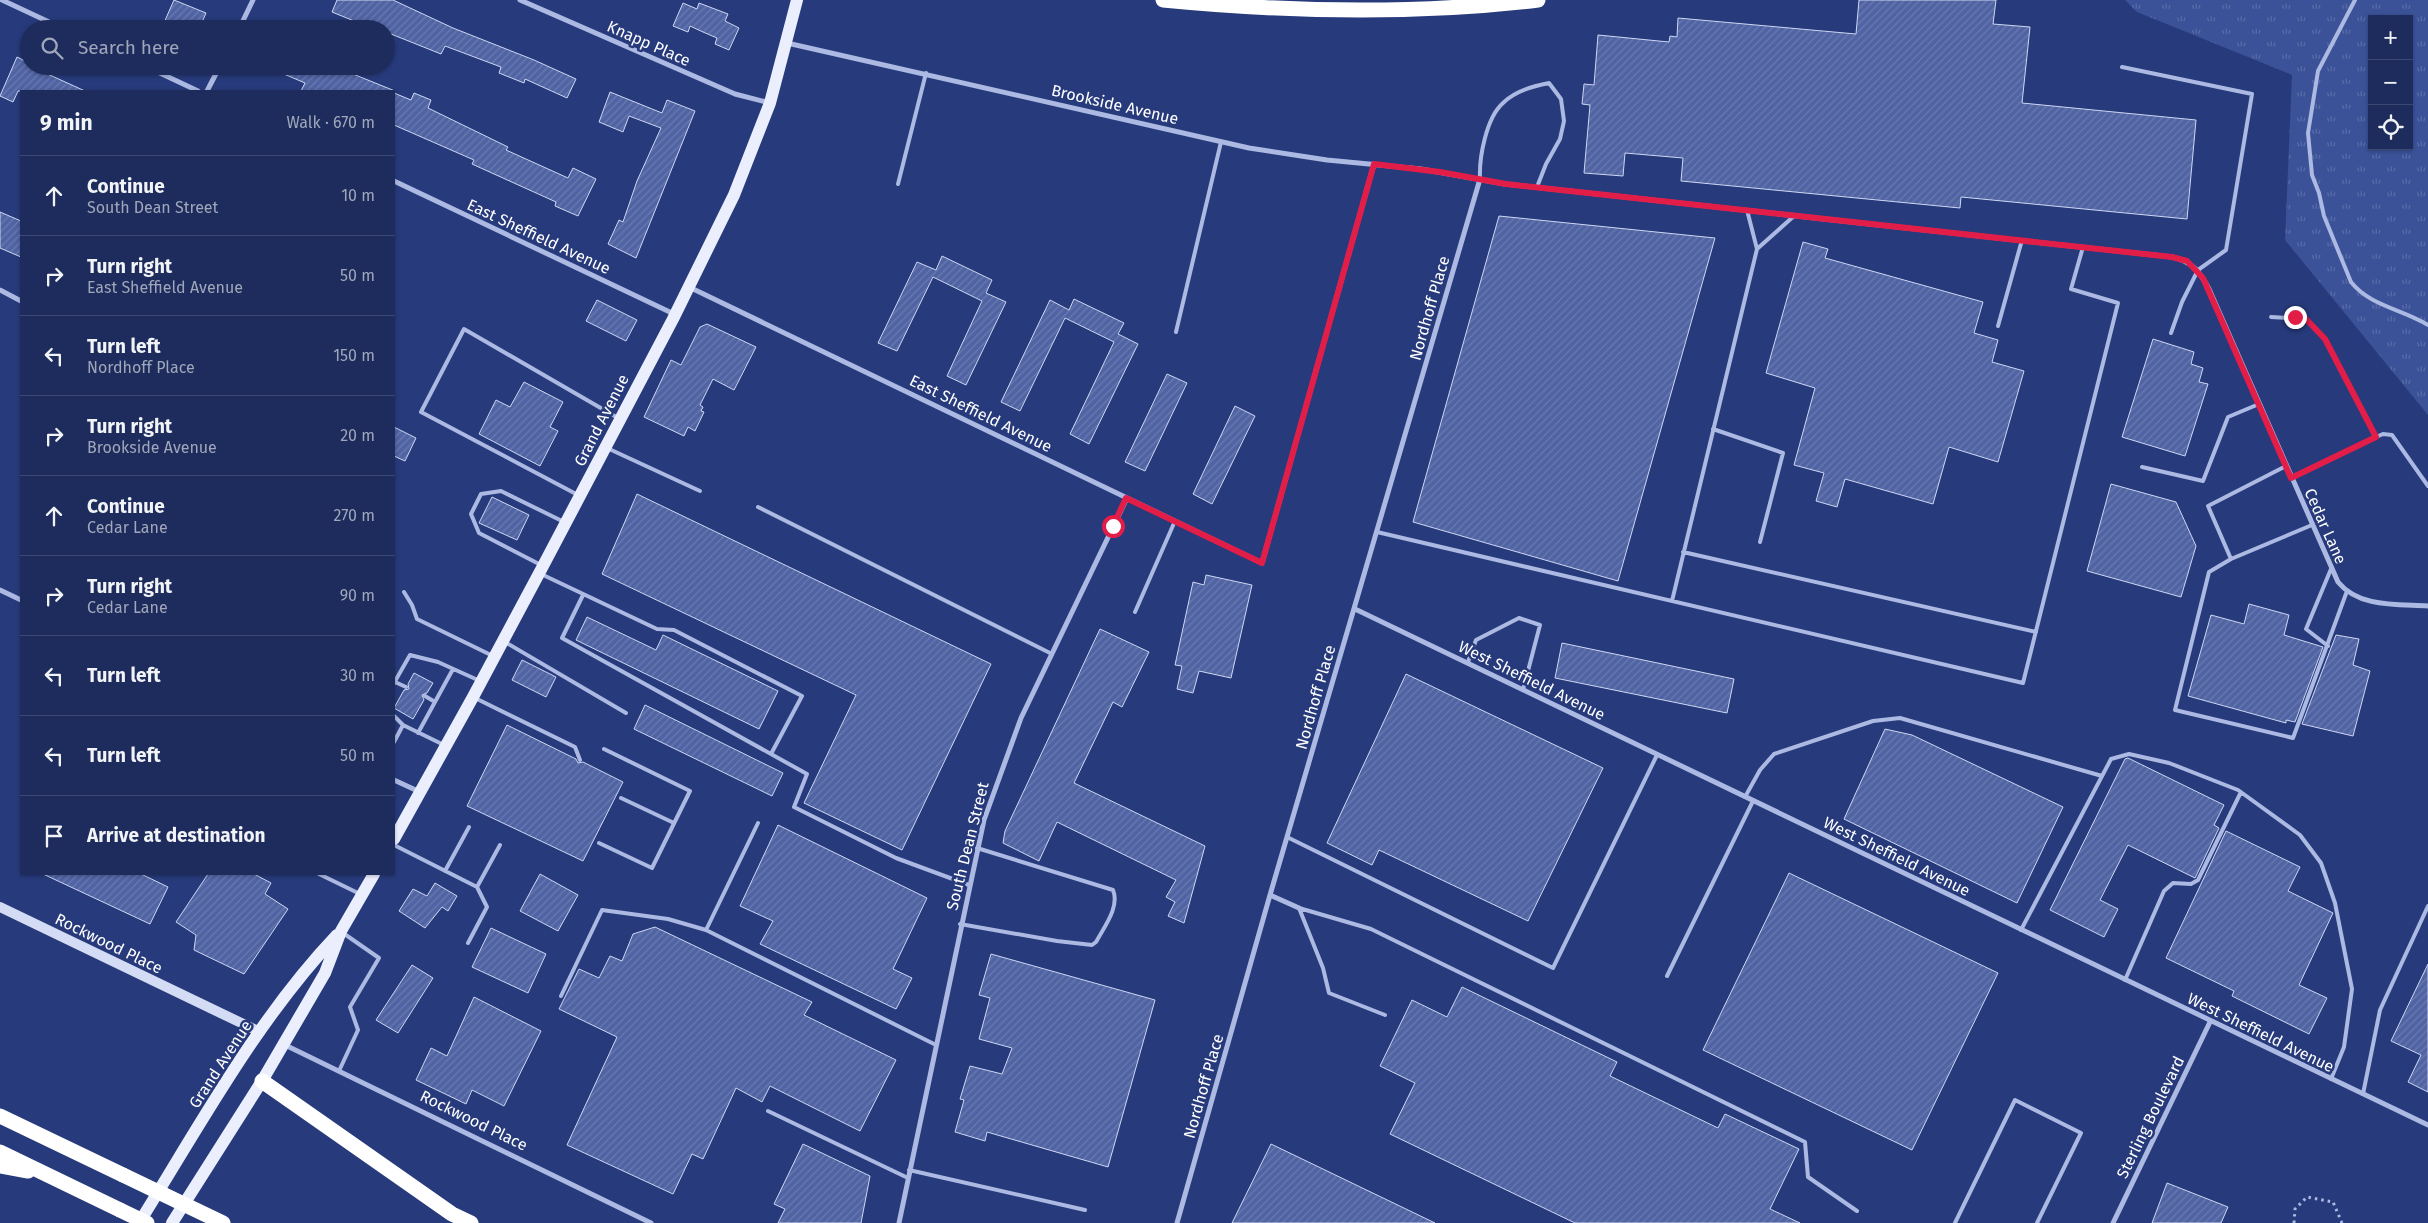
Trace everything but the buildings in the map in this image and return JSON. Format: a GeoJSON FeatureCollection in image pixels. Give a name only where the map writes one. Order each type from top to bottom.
{"type":"FeatureCollection","features":[{"type":"Feature","properties":{"kind":"highway"},"geometry":{"type":"LineString","coordinates":[[1163,0],[1272,8],[1375,10],[1455,7],[1538,0]]}},
{"type":"Feature","properties":{"kind":"highway"},"geometry":{"type":"LineString","coordinates":[[262,1081],[456,1219],[471,1223]]}},
{"type":"Feature","properties":{"kind":"highway"},"geometry":{"type":"LineString","coordinates":[[0,1116],[223,1223]]}},
{"type":"Feature","properties":{"kind":"highway"},"geometry":{"type":"LineString","coordinates":[[0,1152],[147,1223]]}},
{"type":"Feature","properties":{"kind":"highway"},"geometry":{"type":"LineString","coordinates":[[0,1166],[47,1174]]}},
{"type":"Feature","properties":{"kind":"main road","name":"Grand Avenue"},"geometry":{"type":"LineString","coordinates":[[395,836],[482,682],[566,523],[674,314],[743,175],[770,103],[788,43],[797,0]]}},
{"type":"Feature","properties":{"kind":"main road","name":"Grand Avenue"},"geometry":{"type":"LineString","coordinates":[[172,1223],[262,1081],[325,973],[341,931],[373,875]]}},
{"type":"Feature","properties":{"kind":"main road","name":"Grand Avenue"},"geometry":{"type":"LineString","coordinates":[[139,1223],[260,1032],[306,968],[341,931]]}},
{"type":"Feature","properties":{"kind":"street"},"geometry":{"type":"LineString","coordinates":[[2,0],[45,20]]}},
{"type":"Feature","properties":{"kind":"street"},"geometry":{"type":"LineString","coordinates":[[243,20],[253,0]]}},
{"type":"Feature","properties":{"kind":"street","name":"Knapp Place"},"geometry":{"type":"LineString","coordinates":[[520,0],[736,94],[770,103]]}},
{"type":"Feature","properties":{"kind":"street","name":"Brookside Avenue"},"geometry":{"type":"LineString","coordinates":[[788,43],[926,73],[1221,142],[1278,153],[1440,172],[1480,179]]}},
{"type":"Feature","properties":{"kind":"street"},"geometry":{"type":"LineString","coordinates":[[164,75],[196,90]]}},
{"type":"Feature","properties":{"kind":"street"},"geometry":{"type":"LineString","coordinates":[[208,90],[215,75]]}},
{"type":"Feature","properties":{"kind":"street","name":"East Sheffield Avenue"},"geometry":{"type":"LineString","coordinates":[[688,286],[1262,563],[1374,164]]}},
{"type":"Feature","properties":{"kind":"street"},"geometry":{"type":"LineString","coordinates":[[1480,179],[1537,188],[2172,257],[2187,261],[2198,270]]}},
{"type":"Feature","properties":{"kind":"street","name":"Nordhoff Place"},"geometry":{"type":"LineString","coordinates":[[1177,1223],[1270,895],[1480,179]]}},
{"type":"Feature","properties":{"kind":"street","name":"East Sheffield Avenue"},"geometry":{"type":"LineString","coordinates":[[395,181],[674,314]]}},
{"type":"Feature","properties":{"kind":"street","name":"Cedar Lane"},"geometry":{"type":"LineString","coordinates":[[2198,270],[2209,289],[2331,569],[2338,582],[2347,591]]}},
{"type":"Feature","properties":{"kind":"street"},"geometry":{"type":"LineString","coordinates":[[0,290],[20,300]]}},
{"type":"Feature","properties":{"kind":"street","name":"South Dean Street"},"geometry":{"type":"LineString","coordinates":[[899,1223],[968,884],[1002,766],[1021,718],[1126,498]]}},
{"type":"Feature","properties":{"kind":"street"},"geometry":{"type":"LineString","coordinates":[[0,590],[20,600]]}},
{"type":"Feature","properties":{"kind":"street"},"geometry":{"type":"LineString","coordinates":[[2347,591],[2374,602],[2428,606]]}},
{"type":"Feature","properties":{"kind":"street","name":"West Sheffield Avenue"},"geometry":{"type":"LineString","coordinates":[[1354,609],[1468,662],[2210,1022],[2428,1125]]}},
{"type":"Feature","properties":{"kind":"street"},"geometry":{"type":"LineString","coordinates":[[395,780],[420,792]]}},
{"type":"Feature","properties":{"kind":"street"},"geometry":{"type":"LineString","coordinates":[[1270,895],[1299,908]]}},
{"type":"Feature","properties":{"kind":"street","name":"Rockwood Place"},"geometry":{"type":"LineString","coordinates":[[0,907],[260,1032]]}},
{"type":"Feature","properties":{"kind":"street","name":"Sterling Boulevard"},"geometry":{"type":"LineString","coordinates":[[2113,1223],[2210,1022]]}},
{"type":"Feature","properties":{"kind":"street","name":"Rockwood Place"},"geometry":{"type":"LineString","coordinates":[[283,1044],[651,1223]]}},
{"type":"Feature","properties":{"kind":"lane"},"geometry":{"type":"LineString","coordinates":[[2354,0],[2318,71],[2308,133],[2312,175],[2324,216],[2351,282],[2358,291],[2373,301],[2408,314],[2428,325]]}},
{"type":"Feature","properties":{"kind":"lane"},"geometry":{"type":"LineString","coordinates":[[2122,67],[2252,94],[2226,250],[2198,270],[2182,302],[2172,333]]}},
{"type":"Feature","properties":{"kind":"lane"},"geometry":{"type":"LineString","coordinates":[[898,184],[926,73]]}},
{"type":"Feature","properties":{"kind":"lane"},"geometry":{"type":"LineString","coordinates":[[1480,179],[1479,162],[1490,123],[1502,103],[1528,87],[1549,83],[1561,99],[1564,121],[1560,139],[1546,164],[1537,188]]}},
{"type":"Feature","properties":{"kind":"lane"},"geometry":{"type":"LineString","coordinates":[[1176,332],[1221,142]]}},
{"type":"Feature","properties":{"kind":"lane"},"geometry":{"type":"LineString","coordinates":[[1672,601],[1757,249],[1747,210]]}},
{"type":"Feature","properties":{"kind":"lane"},"geometry":{"type":"LineString","coordinates":[[1757,249],[1794,216]]}},
{"type":"Feature","properties":{"kind":"lane"},"geometry":{"type":"LineString","coordinates":[[1998,326],[2022,240]]}},
{"type":"Feature","properties":{"kind":"lane"},"geometry":{"type":"LineString","coordinates":[[1377,532],[2023,683],[2118,303],[2071,289],[2083,247]]}},
{"type":"Feature","properties":{"kind":"lane"},"geometry":{"type":"LineString","coordinates":[[2271,316],[2306,319],[2325,339],[2376,437]]}},
{"type":"Feature","properties":{"kind":"lane"},"geometry":{"type":"LineString","coordinates":[[580,496],[421,412],[464,330],[620,419]]}},
{"type":"Feature","properties":{"kind":"lane"},"geometry":{"type":"LineString","coordinates":[[2142,467],[2203,481],[2228,417],[2259,404]]}},
{"type":"Feature","properties":{"kind":"lane"},"geometry":{"type":"LineString","coordinates":[[1713,429],[1783,453],[1760,542]]}},
{"type":"Feature","properties":{"kind":"lane"},"geometry":{"type":"LineString","coordinates":[[2291,478],[2383,434],[2392,435],[2428,486]]}},
{"type":"Feature","properties":{"kind":"lane"},"geometry":{"type":"LineString","coordinates":[[605,447],[700,491]]}},
{"type":"Feature","properties":{"kind":"lane"},"geometry":{"type":"LineString","coordinates":[[2231,559],[2208,506],[2286,466]]}},
{"type":"Feature","properties":{"kind":"lane"},"geometry":{"type":"LineString","coordinates":[[566,523],[501,491],[481,494],[471,514],[479,533],[583,595],[657,629],[674,630],[802,696],[771,754]]}},
{"type":"Feature","properties":{"kind":"lane"},"geometry":{"type":"LineString","coordinates":[[758,507],[1052,654]]}},
{"type":"Feature","properties":{"kind":"lane"},"geometry":{"type":"LineString","coordinates":[[1135,612],[1175,521]]}},
{"type":"Feature","properties":{"kind":"lane"},"geometry":{"type":"LineString","coordinates":[[2312,525],[2231,559],[2209,572],[2175,710],[2293,738],[2347,591]]}},
{"type":"Feature","properties":{"kind":"lane"},"geometry":{"type":"LineString","coordinates":[[1683,552],[2036,632]]}},
{"type":"Feature","properties":{"kind":"lane"},"geometry":{"type":"LineString","coordinates":[[2328,646],[2306,629],[2331,569]]}},
{"type":"Feature","properties":{"kind":"lane"},"geometry":{"type":"LineString","coordinates":[[404,592],[412,605],[417,619],[495,657]]}},
{"type":"Feature","properties":{"kind":"lane"},"geometry":{"type":"LineString","coordinates":[[583,595],[562,638],[808,774],[794,807],[896,858],[968,884]]}},
{"type":"Feature","properties":{"kind":"lane"},"geometry":{"type":"LineString","coordinates":[[1468,662],[1476,640],[1519,618],[1540,625],[1523,690]]}},
{"type":"Feature","properties":{"kind":"lane"},"geometry":{"type":"LineString","coordinates":[[503,640],[626,713]]}},
{"type":"Feature","properties":{"kind":"lane"},"geometry":{"type":"LineString","coordinates":[[395,681],[410,655],[438,662],[482,682]]}},
{"type":"Feature","properties":{"kind":"lane"},"geometry":{"type":"LineString","coordinates":[[418,733],[453,669]]}},
{"type":"Feature","properties":{"kind":"lane"},"geometry":{"type":"LineString","coordinates":[[395,683],[406,686]]}},
{"type":"Feature","properties":{"kind":"lane"},"geometry":{"type":"LineString","coordinates":[[425,696],[435,702]]}},
{"type":"Feature","properties":{"kind":"lane"},"geometry":{"type":"LineString","coordinates":[[473,697],[575,747],[580,760]]}},
{"type":"Feature","properties":{"kind":"lane"},"geometry":{"type":"LineString","coordinates":[[395,717],[403,725],[446,746]]}},
{"type":"Feature","properties":{"kind":"lane"},"geometry":{"type":"LineString","coordinates":[[1745,797],[1760,770],[1774,754],[1873,721],[1900,718],[2102,776]]}},
{"type":"Feature","properties":{"kind":"lane"},"geometry":{"type":"LineString","coordinates":[[395,740],[403,725]]}},
{"type":"Feature","properties":{"kind":"lane"},"geometry":{"type":"LineString","coordinates":[[599,843],[652,868],[690,791],[604,749]]}},
{"type":"Feature","properties":{"kind":"lane"},"geometry":{"type":"LineString","coordinates":[[2022,930],[2111,759],[2129,754],[2169,763],[2242,792],[2300,835],[2321,863],[2335,903],[2352,989],[2344,1047],[2331,1079]]}},
{"type":"Feature","properties":{"kind":"lane"},"geometry":{"type":"LineString","coordinates":[[1287,837],[1553,968],[1657,755]]}},
{"type":"Feature","properties":{"kind":"lane"},"geometry":{"type":"LineString","coordinates":[[2124,980],[2164,891],[2173,883],[2191,884],[2198,880],[2242,792]]}},
{"type":"Feature","properties":{"kind":"lane"},"geometry":{"type":"LineString","coordinates":[[621,798],[674,823]]}},
{"type":"Feature","properties":{"kind":"lane"},"geometry":{"type":"LineString","coordinates":[[1667,976],[1753,801]]}},
{"type":"Feature","properties":{"kind":"lane"},"geometry":{"type":"LineString","coordinates":[[706,930],[758,824]]}},
{"type":"Feature","properties":{"kind":"lane"},"geometry":{"type":"LineString","coordinates":[[445,871],[469,827]]}},
{"type":"Feature","properties":{"kind":"lane"},"geometry":{"type":"LineString","coordinates":[[477,886],[500,845]]}},
{"type":"Feature","properties":{"kind":"lane"},"geometry":{"type":"LineString","coordinates":[[395,846],[477,886],[487,907],[468,943]]}},
{"type":"Feature","properties":{"kind":"lane"},"geometry":{"type":"LineString","coordinates":[[960,924],[1092,945],[1096,942],[1113,909],[1115,896],[1113,890],[977,848]]}},
{"type":"Feature","properties":{"kind":"lane"},"geometry":{"type":"LineString","coordinates":[[321,875],[361,895]]}},
{"type":"Feature","properties":{"kind":"lane"},"geometry":{"type":"LineString","coordinates":[[2363,1094],[2380,1010],[2428,906]]}},
{"type":"Feature","properties":{"kind":"lane"},"geometry":{"type":"LineString","coordinates":[[1299,908],[1323,968],[1329,993],[1385,1014]]}},
{"type":"Feature","properties":{"kind":"lane"},"geometry":{"type":"LineString","coordinates":[[1299,908],[1371,929],[1805,1142],[1808,1176],[1857,1210]]}},
{"type":"Feature","properties":{"kind":"lane"},"geometry":{"type":"LineString","coordinates":[[561,996],[602,910],[668,919],[706,930],[936,1045]]}},
{"type":"Feature","properties":{"kind":"lane"},"geometry":{"type":"LineString","coordinates":[[338,1071],[358,1030],[350,1007],[378,958],[341,931]]}},
{"type":"Feature","properties":{"kind":"lane"},"geometry":{"type":"LineString","coordinates":[[1955,1223],[2015,1100],[2081,1133],[2037,1223]]}},
{"type":"Feature","properties":{"kind":"lane"},"geometry":{"type":"LineString","coordinates":[[768,1111],[908,1178]]}},
{"type":"Feature","properties":{"kind":"lane"},"geometry":{"type":"LineString","coordinates":[[910,1170],[1085,1210]]}},
{"type":"Feature","properties":{"kind":"path"},"geometry":{"type":"LineString","coordinates":[[2294,1223],[2295,1209],[2307,1196],[2333,1202],[2342,1223]]}},
{"type":"Feature","properties":{"kind":"green space"},"geometry":{"type":"Polygon","coordinates":[[[2125,0],[2428,0],[2428,415],[2285,240],[2292,75],[2137,12],[2125,0]]]}},
{"type":"Feature","properties":{"kind":"route"},"geometry":{"type":"LineString","coordinates":[[1113,526],[1126,498],[1262,563],[1374,164],[1421,169],[1506,184],[2172,257],[2187,261],[2198,270],[2209,289],[2291,478],[2376,437],[2325,339],[2306,319],[2295,317]]}}]}
